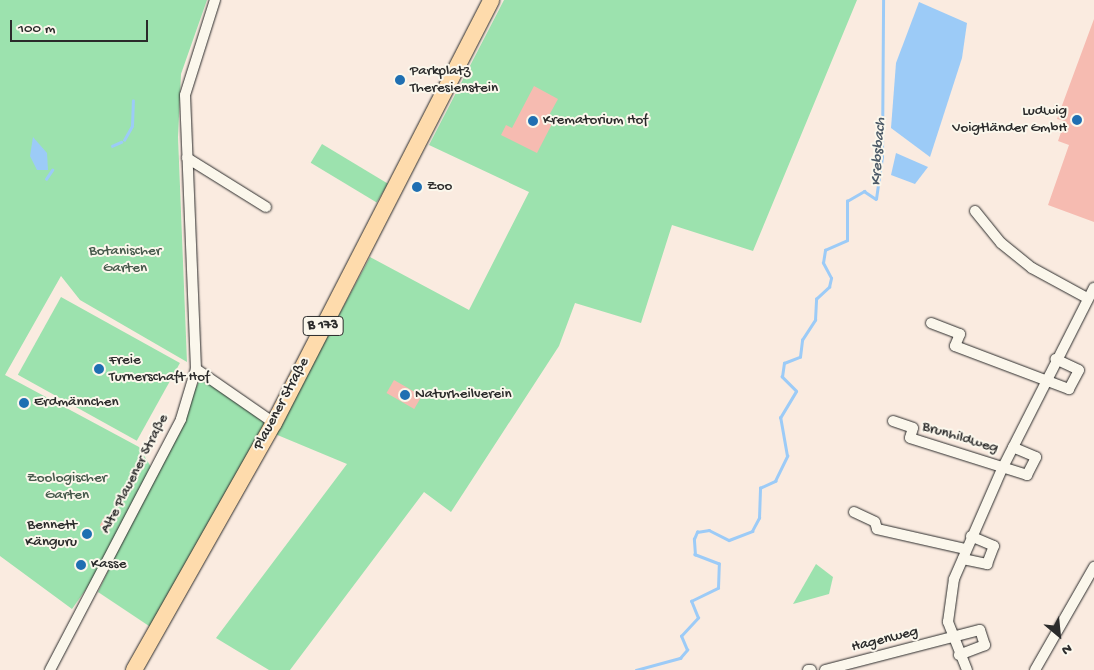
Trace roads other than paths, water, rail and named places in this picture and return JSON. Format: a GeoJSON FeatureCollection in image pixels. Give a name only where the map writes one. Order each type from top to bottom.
{"type":"FeatureCollection","features":[{"type":"Feature","properties":{"kind":"main road","name":"Plauener Straße"},"geometry":{"type":"LineString","coordinates":[[134,670],[274,423],[491,0]]}},
{"type":"Feature","properties":{"kind":"street","name":"Alte Plauener Straße"},"geometry":{"type":"LineString","coordinates":[[50,670],[181,419],[196,369],[185,95],[215,0]]}},
{"type":"Feature","properties":{"kind":"street"},"geometry":{"type":"LineString","coordinates":[[187,158],[266,207]]}},
{"type":"Feature","properties":{"kind":"street"},"geometry":{"type":"LineString","coordinates":[[975,211],[1001,243],[1032,268],[1087,298]]}},
{"type":"Feature","properties":{"kind":"street"},"geometry":{"type":"LineString","coordinates":[[967,670],[953,638],[949,600],[971,536],[1003,467],[1055,359],[1094,288]]}},
{"type":"Feature","properties":{"kind":"street"},"geometry":{"type":"LineString","coordinates":[[931,322],[960,334],[954,346],[1069,389],[1079,370],[1055,359]]}},
{"type":"Feature","properties":{"kind":"street"},"geometry":{"type":"LineString","coordinates":[[196,369],[274,423]]}},
{"type":"Feature","properties":{"kind":"street","name":"Brunhildweg"},"geometry":{"type":"LineString","coordinates":[[893,421],[912,428],[910,438],[1003,467]]}},
{"type":"Feature","properties":{"kind":"street"},"geometry":{"type":"LineString","coordinates":[[1003,467],[1027,475],[1036,457],[1014,447]]}},
{"type":"Feature","properties":{"kind":"street"},"geometry":{"type":"LineString","coordinates":[[854,512],[875,522],[877,529],[965,554],[988,564],[994,546],[971,536]]}},
{"type":"Feature","properties":{"kind":"street"},"geometry":{"type":"LineString","coordinates":[[1034,670],[1094,566]]}},
{"type":"Feature","properties":{"kind":"street","name":"Hagenweg"},"geometry":{"type":"LineString","coordinates":[[825,670],[980,630],[985,645],[959,655]]}},
{"type":"Feature","properties":{"kind":"water"},"geometry":{"type":"Polygon","coordinates":[[[919,2],[967,23],[962,58],[930,157],[891,128],[896,63],[919,2]]]}},
{"type":"Feature","properties":{"kind":"water"},"geometry":{"type":"Polygon","coordinates":[[[33,137],[47,153],[48,170],[37,170],[30,156],[33,137]]]}},
{"type":"Feature","properties":{"kind":"water"},"geometry":{"type":"Polygon","coordinates":[[[896,153],[928,167],[915,184],[891,175],[896,153]]]}},
{"type":"Feature","properties":{"kind":"waterway","name":"Krebsbach"},"geometry":{"type":"LineString","coordinates":[[636,670],[680,658],[687,650],[681,636],[698,618],[691,601],[718,588],[719,564],[695,555],[694,539],[697,532],[709,530],[729,540],[752,531],[759,518],[760,488],[775,481],[787,456],[780,418],[796,391],[782,377],[784,363],[800,357],[802,340],[815,320],[816,299],[829,287],[831,278],[823,263],[825,250],[847,240],[847,201],[864,191],[876,199],[882,157],[883,0]]}},
{"type":"Feature","properties":{"kind":"waterway"},"geometry":{"type":"LineString","coordinates":[[124,140],[132,126],[133,101]]}},
{"type":"Feature","properties":{"kind":"waterway"},"geometry":{"type":"LineString","coordinates":[[112,146],[121,142]]}},
{"type":"Feature","properties":{"kind":"waterway"},"geometry":{"type":"LineString","coordinates":[[46,179],[52,170]]}},
{"type":"Feature","properties":{"kind":"place","name":"Parkplatz Theresienstein"},"geometry":{"type":"Point","coordinates":[400,80]}},
{"type":"Feature","properties":{"kind":"place","name":"Ludwig Voigtländer GmbH"},"geometry":{"type":"Point","coordinates":[1077,120]}},
{"type":"Feature","properties":{"kind":"place","name":"Krematorium Hof"},"geometry":{"type":"Point","coordinates":[533,121]}},
{"type":"Feature","properties":{"kind":"place","name":"Zoo"},"geometry":{"type":"Point","coordinates":[417,187]}},
{"type":"Feature","properties":{"kind":"place","name":"Freie Turnerschaft Hof"},"geometry":{"type":"Point","coordinates":[99,369]}},
{"type":"Feature","properties":{"kind":"place","name":"Naturheilverein"},"geometry":{"type":"Point","coordinates":[405,395]}},
{"type":"Feature","properties":{"kind":"place","name":"Erdmännchen"},"geometry":{"type":"Point","coordinates":[24,403]}},
{"type":"Feature","properties":{"kind":"place","name":"Bennett Känguru"},"geometry":{"type":"Point","coordinates":[87,534]}},
{"type":"Feature","properties":{"kind":"place","name":"Kasse"},"geometry":{"type":"Point","coordinates":[81,565]}},
{"type":"Feature","properties":{"kind":"park label","name":"Botanischer Garten"},"geometry":{"type":"Point","coordinates":[125,260]}},
{"type":"Feature","properties":{"kind":"park label","name":"Zoologischer Garten"},"geometry":{"type":"Point","coordinates":[67,486]}}]}
